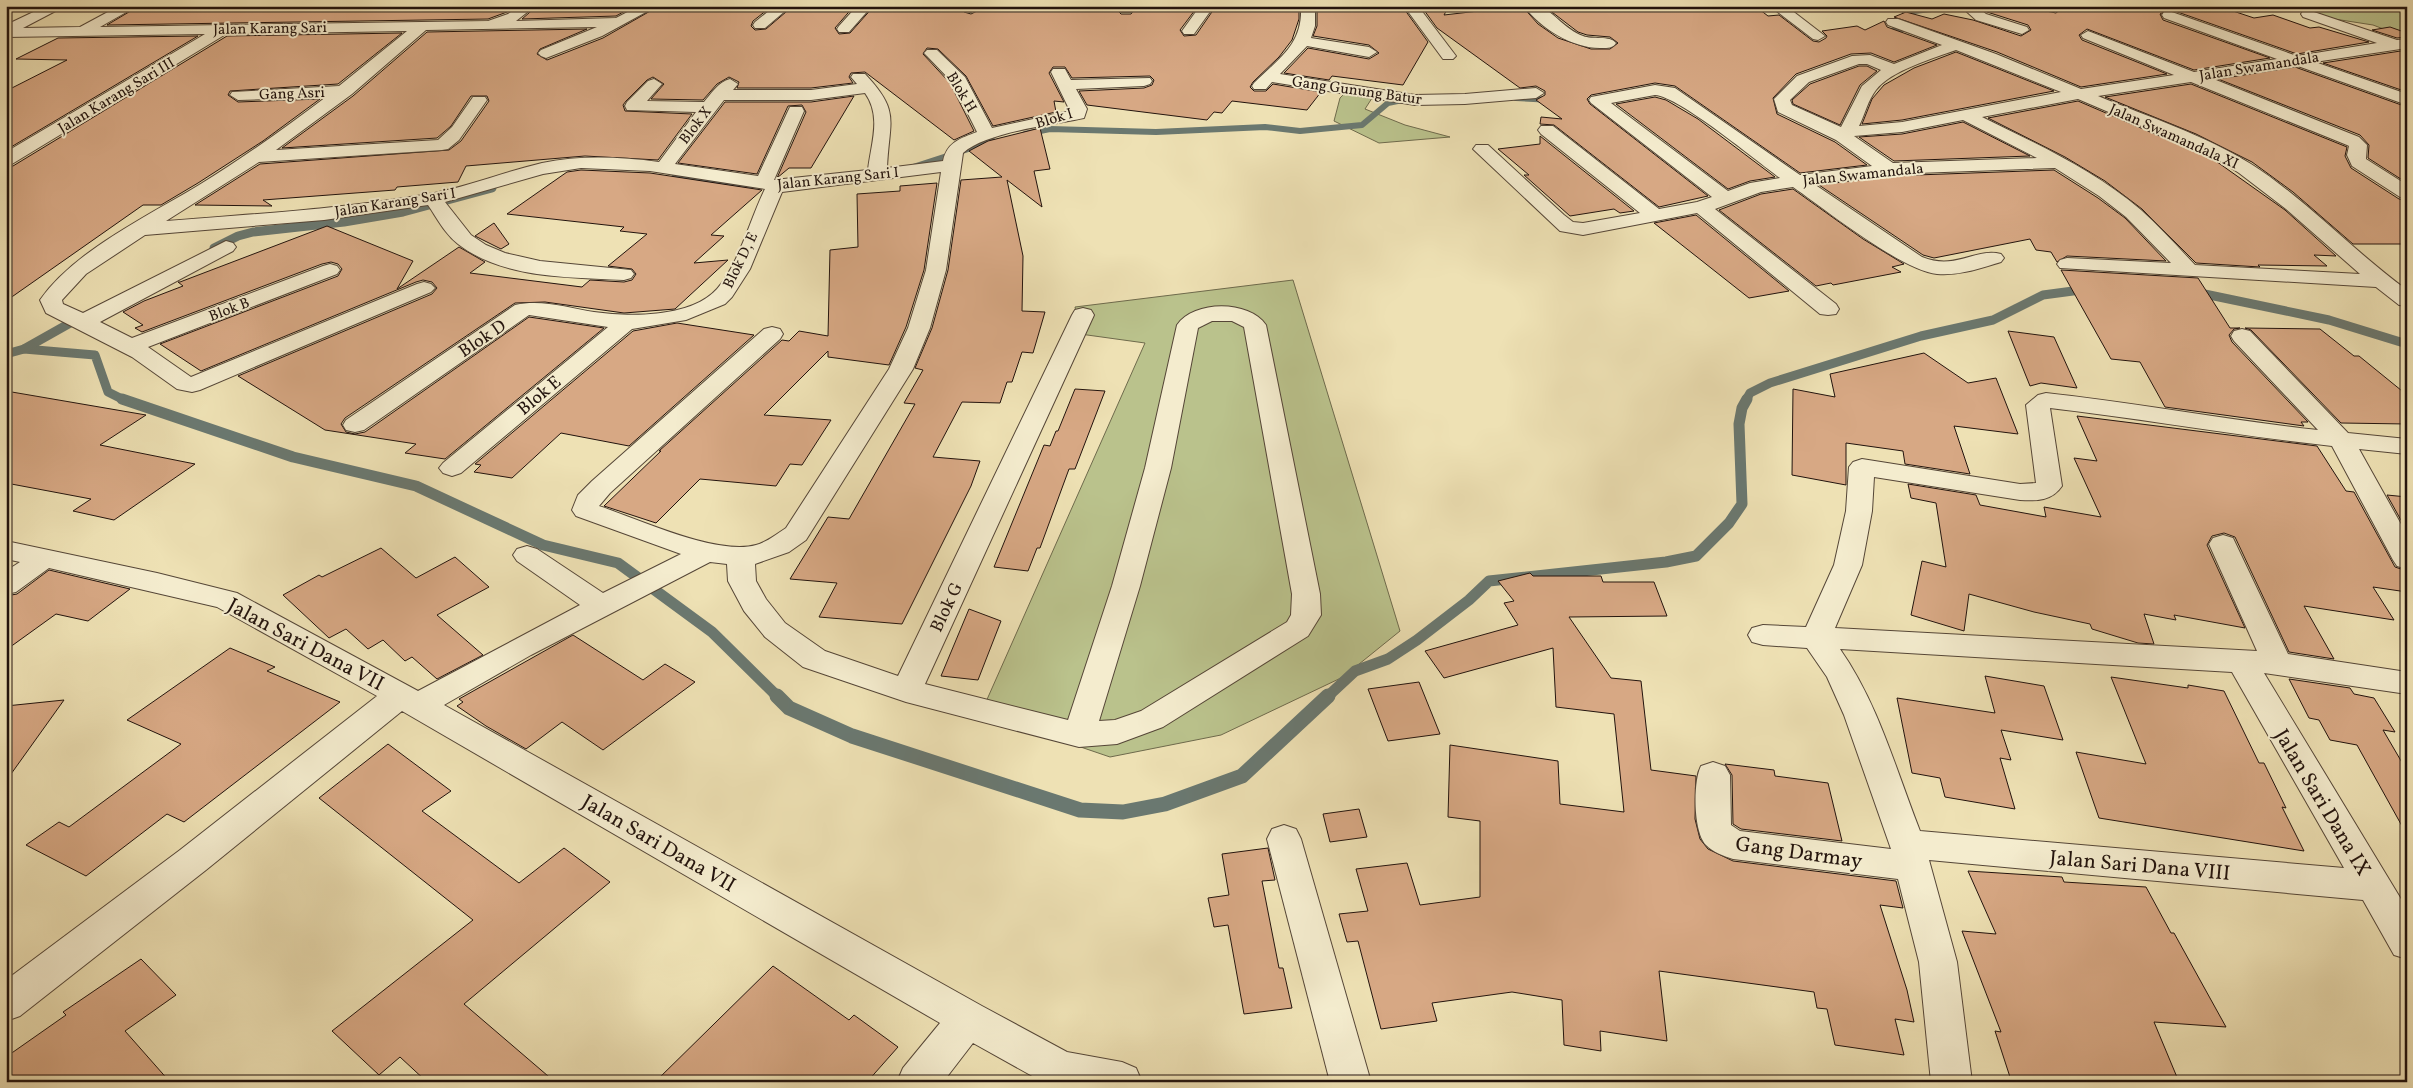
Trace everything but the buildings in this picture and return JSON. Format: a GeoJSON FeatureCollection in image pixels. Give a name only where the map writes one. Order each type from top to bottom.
{"type":"FeatureCollection","features":[{"type":"Feature","properties":{"kind":"street"},"geometry":{"type":"LineString","coordinates":[[6,32],[58,6]]}},
{"type":"Feature","properties":{"kind":"street"},"geometry":{"type":"LineString","coordinates":[[81,31],[130,6]]}},
{"type":"Feature","properties":{"kind":"street","name":"Jalan Karang Sari"},"geometry":{"type":"LineString","coordinates":[[6,32],[490,25],[513,17],[528,6]]}},
{"type":"Feature","properties":{"kind":"street"},"geometry":{"type":"LineString","coordinates":[[546,53],[583,39],[650,6]]}},
{"type":"Feature","properties":{"kind":"street"},"geometry":{"type":"LineString","coordinates":[[760,25],[784,6]]}},
{"type":"Feature","properties":{"kind":"street"},"geometry":{"type":"LineString","coordinates":[[844,28],[864,6]]}},
{"type":"Feature","properties":{"kind":"street"},"geometry":{"type":"LineString","coordinates":[[1189,31],[1207,6]]}},
{"type":"Feature","properties":{"kind":"street","name":"Gang Gunung Batur"},"geometry":{"type":"LineString","coordinates":[[1308,6],[1309,19],[1303,41],[1264,82],[1415,100],[1465,99],[1536,93]]}},
{"type":"Feature","properties":{"kind":"street"},"geometry":{"type":"LineString","coordinates":[[1411,6],[1448,56]]}},
{"type":"Feature","properties":{"kind":"street"},"geometry":{"type":"LineString","coordinates":[[1531,6],[1561,30],[1583,43],[1609,43]]}},
{"type":"Feature","properties":{"kind":"street"},"geometry":{"type":"LineString","coordinates":[[1777,6],[1818,36]]}},
{"type":"Feature","properties":{"kind":"street"},"geometry":{"type":"LineString","coordinates":[[1977,6],[1973,11],[1981,17],[2022,30]]}},
{"type":"Feature","properties":{"kind":"street"},"geometry":{"type":"LineString","coordinates":[[300,28],[324,12]]}},
{"type":"Feature","properties":{"kind":"street"},"geometry":{"type":"LineString","coordinates":[[2308,14],[2404,45]]}},
{"type":"Feature","properties":{"kind":"street"},"geometry":{"type":"LineString","coordinates":[[2169,15],[2407,100]]}},
{"type":"Feature","properties":{"kind":"street"},"geometry":{"type":"LineString","coordinates":[[490,25],[561,25],[618,22]]}},
{"type":"Feature","properties":{"kind":"street","name":"Jalan Swamandala XI"},"geometry":{"type":"LineString","coordinates":[[1893,22],[1991,57],[2220,154],[2243,166],[2267,182],[2380,282],[2407,300]]}},
{"type":"Feature","properties":{"kind":"street","name":"Jalan Karang Sari I"},"geometry":{"type":"LineString","coordinates":[[422,26],[346,91],[256,157],[138,230],[69,278],[51,300],[54,308],[129,347],[174,374],[185,384],[192,384],[424,288]]}},
{"type":"Feature","properties":{"kind":"street","name":"Jalan Karang Sari III"},"geometry":{"type":"LineString","coordinates":[[6,160],[225,29]]}},
{"type":"Feature","properties":{"kind":"street"},"geometry":{"type":"LineString","coordinates":[[2088,35],[2353,141],[2358,144],[2356,155],[2358,162],[2407,192]]}},
{"type":"Feature","properties":{"kind":"street"},"geometry":{"type":"LineString","coordinates":[[1303,41],[1369,52]]}},
{"type":"Feature","properties":{"kind":"street"},"geometry":{"type":"LineString","coordinates":[[1841,132],[1872,84],[1894,70],[1955,45]]}},
{"type":"Feature","properties":{"kind":"street","name":"Jalan Swamandala"},"geometry":{"type":"LineString","coordinates":[[1841,132],[1874,131],[2190,76],[2404,45]]}},
{"type":"Feature","properties":{"kind":"street","name":"Blok H"},"geometry":{"type":"LineString","coordinates":[[932,53],[959,80],[987,134]]}},
{"type":"Feature","properties":{"kind":"street"},"geometry":{"type":"LineString","coordinates":[[1889,169],[1841,132],[1784,108],[1782,99],[1803,80],[1857,59],[1870,60],[1894,70]]}},
{"type":"Feature","properties":{"kind":"street","name":"Blok I"},"geometry":{"type":"LineString","coordinates":[[987,134],[1078,114],[1079,109],[1062,78],[1144,81]]}},
{"type":"Feature","properties":{"kind":"street"},"geometry":{"type":"LineString","coordinates":[[654,84],[633,106],[811,95],[865,82],[883,105],[884,118],[877,175]]}},
{"type":"Feature","properties":{"kind":"street","name":"Blok X"},"geometry":{"type":"LineString","coordinates":[[663,168],[712,101],[730,84]]}},
{"type":"Feature","properties":{"kind":"street"},"geometry":{"type":"LineString","coordinates":[[1726,198],[1597,100],[1661,90],[1669,92],[1703,113],[1760,156],[1800,181],[1924,266],[1950,269],[1994,258]]}},
{"type":"Feature","properties":{"kind":"street","name":"Gang Asri"},"geometry":{"type":"LineString","coordinates":[[238,95],[346,91]]}},
{"type":"Feature","properties":{"kind":"street"},"geometry":{"type":"LineString","coordinates":[[256,157],[442,145],[449,142],[469,110],[479,100]]}},
{"type":"Feature","properties":{"kind":"street","name":"Blok D, E"},"geometry":{"type":"LineString","coordinates":[[627,322],[698,311],[724,294],[735,276],[796,111]]}},
{"type":"Feature","properties":{"kind":"street"},"geometry":{"type":"LineString","coordinates":[[1964,114],[2082,176],[2125,206],[2149,227],[2189,271]]}},
{"type":"Feature","properties":{"kind":"street"},"geometry":{"type":"LineString","coordinates":[[1547,130],[1656,216]]}},
{"type":"Feature","properties":{"kind":"street"},"geometry":{"type":"LineString","coordinates":[[772,334],[587,501],[585,510],[696,558],[760,554],[779,546],[796,534],[901,370],[920,328],[936,270],[954,152],[962,144],[987,134]]}},
{"type":"Feature","properties":{"kind":"street","name":"Jalan Swamandala"},"geometry":{"type":"LineString","coordinates":[[1482,150],[1567,227],[1583,229],[1701,207],[1757,187],[1800,181],[1889,169],[2058,163]]}},
{"type":"Feature","properties":{"kind":"street","name":"Jalan Karang Sari I"},"geometry":{"type":"LineString","coordinates":[[138,230],[315,215],[433,199],[524,172],[564,165],[603,163],[663,168],[770,184],[877,175],[951,165]]}},
{"type":"Feature","properties":{"kind":"street"},"geometry":{"type":"LineString","coordinates":[[433,199],[463,238],[482,252],[514,261],[554,268],[624,274]]}},
{"type":"Feature","properties":{"kind":"street"},"geometry":{"type":"LineString","coordinates":[[1701,207],[1828,308]]}},
{"type":"Feature","properties":{"kind":"street"},"geometry":{"type":"LineString","coordinates":[[83,322],[226,247]]}},
{"type":"Feature","properties":{"kind":"street"},"geometry":{"type":"LineString","coordinates":[[554,268],[573,253]]}},
{"type":"Feature","properties":{"kind":"street"},"geometry":{"type":"LineString","coordinates":[[2066,264],[2380,282]]}},
{"type":"Feature","properties":{"kind":"street","name":"Blok B"},"geometry":{"type":"LineString","coordinates":[[129,347],[330,270]]}},
{"type":"Feature","properties":{"kind":"street","name":"Blok D"},"geometry":{"type":"LineString","coordinates":[[355,425],[523,310],[535,308],[627,322]]}},
{"type":"Feature","properties":{"kind":"street"},"geometry":{"type":"LineString","coordinates":[[741,556],[742,581],[754,604],[774,630],[814,659],[906,691],[1079,735],[1117,732],[1152,719],[1298,629],[1306,615],[1306,594],[1255,325],[1248,318],[1237,314],[1209,316],[1195,318],[1188,325],[1158,468],[1126,586],[1079,735]]}},
{"type":"Feature","properties":{"kind":"street","name":"Blok G"},"geometry":{"type":"LineString","coordinates":[[906,691],[1083,315]]}},
{"type":"Feature","properties":{"kind":"street","name":"Blok E"},"geometry":{"type":"LineString","coordinates":[[452,468],[627,322]]}},
{"type":"Feature","properties":{"kind":"street"},"geometry":{"type":"LineString","coordinates":[[2242,336],[2341,440],[2407,560]]}},
{"type":"Feature","properties":{"kind":"street"},"geometry":{"type":"LineString","coordinates":[[1816,638],[1848,565],[1859,511],[1862,467],[2020,492],[2038,492],[2048,486],[2038,406],[2046,400],[2123,409],[2249,430],[2407,446]]}},
{"type":"Feature","properties":{"kind":"street"},"geometry":{"type":"LineString","coordinates":[[2223,544],[2277,663]]}},
{"type":"Feature","properties":{"kind":"street","name":"Jalan Sari Dana VII"},"geometry":{"type":"LineString","coordinates":[[6,550],[158,582],[227,600],[409,700],[968,1020],[1061,1070],[1122,1082]]}},
{"type":"Feature","properties":{"kind":"street"},"geometry":{"type":"LineString","coordinates":[[527,555],[603,607]]}},
{"type":"Feature","properties":{"kind":"street"},"geometry":{"type":"LineString","coordinates":[[6,585],[46,557]]}},
{"type":"Feature","properties":{"kind":"street"},"geometry":{"type":"LineString","coordinates":[[6,1003],[193,860],[409,700],[603,607],[696,558]]}},
{"type":"Feature","properties":{"kind":"street"},"geometry":{"type":"LineString","coordinates":[[1763,635],[2277,663],[2407,683]]}},
{"type":"Feature","properties":{"kind":"street"},"geometry":{"type":"LineString","coordinates":[[1816,638],[1841,674],[1860,714],[1911,855],[1938,962],[1952,1082]]}},
{"type":"Feature","properties":{"kind":"street","name":"Jalan Sari Dana IX"},"geometry":{"type":"LineString","coordinates":[[2241,661],[2407,943]]}},
{"type":"Feature","properties":{"kind":"street","name":"Gang Darmay"},"geometry":{"type":"LineString","coordinates":[[1713,775],[1714,825],[1717,834],[1733,845],[1911,855]]}},
{"type":"Feature","properties":{"kind":"street"},"geometry":{"type":"LineString","coordinates":[[1284,839],[1350,1082]]}},
{"type":"Feature","properties":{"kind":"street","name":"Jalan Sari Dana VIII"},"geometry":{"type":"LineString","coordinates":[[1911,855],[2373,886]]}},
{"type":"Feature","properties":{"kind":"street"},"geometry":{"type":"LineString","coordinates":[[917,1082],[968,1020]]}},
{"type":"Feature","properties":{"kind":"green space"},"geometry":{"type":"Polygon","coordinates":[[[2284,6],[2407,6],[2407,38],[2373,25],[2315,16],[2284,6]]]}},
{"type":"Feature","properties":{"kind":"green space"},"geometry":{"type":"Polygon","coordinates":[[[1351,87],[1374,95],[1365,109],[1405,125],[1450,137],[1379,143],[1334,121],[1340,98],[1351,87]]]}},
{"type":"Feature","properties":{"kind":"green space"},"geometry":{"type":"Polygon","coordinates":[[[1293,280],[1400,631],[1343,677],[1221,735],[1110,757],[981,713],[1145,343],[1080,334],[1075,307],[1293,280]]]}},
{"type":"Feature","properties":{"kind":"waterway"},"geometry":{"type":"LineString","coordinates":[[1882,33],[1907,28],[1905,12],[1958,6]]}},
{"type":"Feature","properties":{"kind":"waterway"},"geometry":{"type":"LineString","coordinates":[[1516,98],[1552,100]]}},
{"type":"Feature","properties":{"kind":"waterway"},"geometry":{"type":"LineString","coordinates":[[1025,134],[1050,129],[1156,132],[1265,127],[1300,131],[1362,125],[1388,103],[1407,99]]}},
{"type":"Feature","properties":{"kind":"waterway"},"geometry":{"type":"LineString","coordinates":[[913,167],[993,141]]}},
{"type":"Feature","properties":{"kind":"waterway"},"geometry":{"type":"LineString","coordinates":[[676,174],[727,184],[758,184]]}},
{"type":"Feature","properties":{"kind":"waterway"},"geometry":{"type":"LineString","coordinates":[[214,248],[238,236],[253,232],[344,222],[403,212],[492,188]]}},
{"type":"Feature","properties":{"kind":"waterway"},"geometry":{"type":"LineString","coordinates":[[1746,400],[1750,393],[1770,383],[1921,336],[1993,320],[2043,295],[2088,289]]}},
{"type":"Feature","properties":{"kind":"waterway"},"geometry":{"type":"LineString","coordinates":[[2195,292],[2329,320],[2407,344]]}},
{"type":"Feature","properties":{"kind":"waterway"},"geometry":{"type":"LineString","coordinates":[[24,349],[79,318]]}},
{"type":"Feature","properties":{"kind":"waterway"},"geometry":{"type":"LineString","coordinates":[[6,354],[24,349]]}},
{"type":"Feature","properties":{"kind":"waterway"},"geometry":{"type":"LineString","coordinates":[[24,349],[95,355],[108,392],[122,399]]}},
{"type":"Feature","properties":{"kind":"waterway"},"geometry":{"type":"LineString","coordinates":[[122,399],[293,457],[416,486],[543,545],[618,563],[712,632],[779,698]]}},
{"type":"Feature","properties":{"kind":"waterway"},"geometry":{"type":"LineString","coordinates":[[1326,698],[1355,671],[1388,659],[1417,640],[1469,600],[1489,581],[1666,562],[1696,556],[1729,523],[1742,504],[1739,424],[1742,408],[1747,399]]}},
{"type":"Feature","properties":{"kind":"waterway"},"geometry":{"type":"LineString","coordinates":[[779,698],[789,708],[852,736],[1080,810],[1123,812],[1165,804],[1242,776],[1328,696]]}}]}
